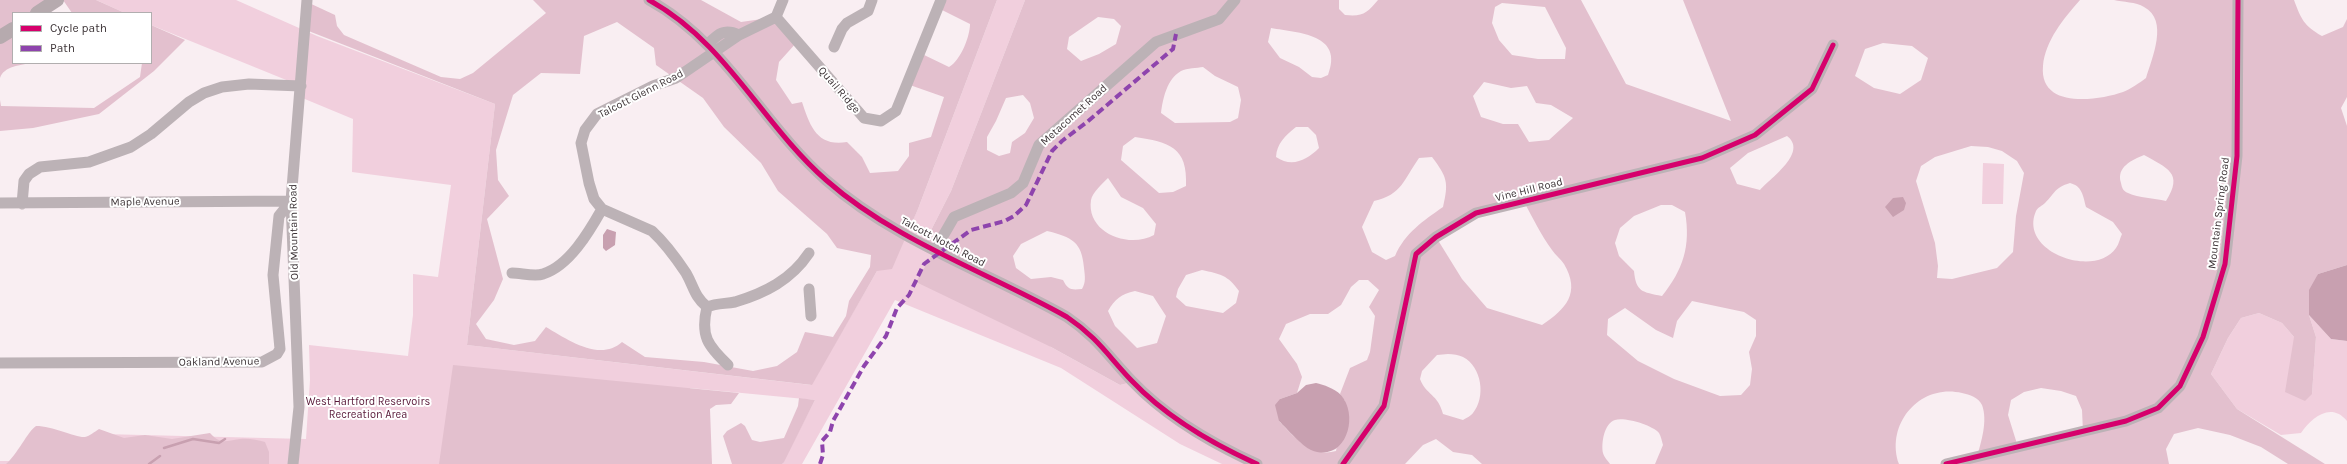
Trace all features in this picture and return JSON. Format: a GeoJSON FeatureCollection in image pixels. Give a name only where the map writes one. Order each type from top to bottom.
{"type":"FeatureCollection","features":[{"type":"Feature","properties":{"kind":"main road"},"geometry":{"type":"LineString","coordinates":[[39,12],[57,0]]}},
{"type":"Feature","properties":{"kind":"main road"},"geometry":{"type":"LineString","coordinates":[[0,37],[12,30]]}},
{"type":"Feature","properties":{"kind":"street","name":"Old Mountain Road"},"geometry":{"type":"LineString","coordinates":[[293,464],[299,393],[291,201],[307,0]]}},
{"type":"Feature","properties":{"kind":"street","name":"Talcott Notch Road"},"geometry":{"type":"LineString","coordinates":[[649,0],[674,16],[711,47],[807,162],[826,180],[872,215],[936,250],[1063,315],[1084,329],[1101,344],[1132,382],[1159,405],[1219,445],[1257,464]]}},
{"type":"Feature","properties":{"kind":"street"},"geometry":{"type":"LineString","coordinates":[[776,17],[783,0]]}},
{"type":"Feature","properties":{"kind":"street"},"geometry":{"type":"LineString","coordinates":[[834,46],[842,29],[868,11],[872,0]]}},
{"type":"Feature","properties":{"kind":"street","name":"Quail Ridge"},"geometry":{"type":"LineString","coordinates":[[776,17],[864,118],[881,121],[896,111],[941,0]]}},
{"type":"Feature","properties":{"kind":"street","name":"Metacomet Road"},"geometry":{"type":"LineString","coordinates":[[936,250],[954,217],[1011,193],[1023,183],[1039,145],[1156,42],[1219,19],[1235,0]]}},
{"type":"Feature","properties":{"kind":"street","name":"Mountain Spring Road"},"geometry":{"type":"LineString","coordinates":[[1946,464],[2126,421],[2158,408],[2180,386],[2203,337],[2225,264],[2237,156],[2238,0]]}},
{"type":"Feature","properties":{"kind":"street","name":"Talcott Glenn Road"},"geometry":{"type":"LineString","coordinates":[[602,210],[594,199],[584,162],[581,143],[585,130],[597,114],[653,86],[676,78],[711,47],[776,17]]}},
{"type":"Feature","properties":{"kind":"street","name":"Vine Hill Road"},"geometry":{"type":"LineString","coordinates":[[1343,464],[1384,406],[1416,254],[1436,237],[1476,213],[1702,158],[1755,135],[1812,89],[1833,45]]}},
{"type":"Feature","properties":{"kind":"street"},"geometry":{"type":"LineString","coordinates":[[22,204],[24,181],[40,166],[89,162],[131,147],[151,134],[189,102],[204,93],[222,87],[249,84],[301,86]]}},
{"type":"Feature","properties":{"kind":"street","name":"Maple Avenue"},"geometry":{"type":"LineString","coordinates":[[0,203],[291,201]]}},
{"type":"Feature","properties":{"kind":"street","name":"Oakland Avenue"},"geometry":{"type":"LineString","coordinates":[[0,363],[262,362],[270,359],[277,354],[280,341],[275,310],[273,275],[279,216],[291,201]]}},
{"type":"Feature","properties":{"kind":"street"},"geometry":{"type":"LineString","coordinates":[[512,273],[542,275],[549,271],[572,254],[588,234],[602,210],[629,220],[652,231],[658,236],[686,274],[697,298],[707,307]]}},
{"type":"Feature","properties":{"kind":"street"},"geometry":{"type":"LineString","coordinates":[[707,307],[716,304],[733,302],[771,288],[795,271],[809,253]]}},
{"type":"Feature","properties":{"kind":"street"},"geometry":{"type":"LineString","coordinates":[[809,290],[811,316]]}},
{"type":"Feature","properties":{"kind":"street"},"geometry":{"type":"LineString","coordinates":[[707,307],[704,320],[705,339],[713,351],[728,365]]}},
{"type":"Feature","properties":{"kind":"green space","name":"West Hartford Reservoirs Recreation Area"},"geometry":{"type":"Polygon","coordinates":[[[96,0],[236,0],[317,36],[495,104],[467,345],[811,385],[877,271],[906,235],[918,209],[997,0],[1025,0],[951,191],[924,244],[1051,347],[1120,385],[1132,382],[1257,464],[1222,464],[1180,444],[1061,368],[895,300],[802,464],[782,464],[815,400],[690,388],[697,464],[0,464],[0,461],[26,461],[102,434],[306,439],[310,380],[309,345],[408,356],[413,315],[413,274],[438,277],[451,185],[352,172],[353,119],[300,97],[301,86],[152,25],[152,12],[123,12],[96,0]]]}},
{"type":"Feature","properties":{"kind":"green space"},"geometry":{"type":"Polygon","coordinates":[[[1983,163],[2004,164],[2003,204],[1982,204],[1983,163]]]}},
{"type":"Feature","properties":{"kind":"green space"},"geometry":{"type":"Polygon","coordinates":[[[2259,313],[2282,323],[2294,337],[2312,394],[2316,337],[2309,315],[2331,339],[2347,341],[2347,421],[2341,415],[2334,412],[2328,412],[2316,417],[2301,433],[2281,435],[2237,409],[2211,374],[2228,338],[2241,318],[2259,313]]]}},
{"type":"Feature","properties":{"kind":"shaded area"},"geometry":{"type":"Polygon","coordinates":[[[0,0],[57,0],[39,12],[12,12],[12,64],[25,64],[18,65],[5,71],[0,78],[0,0]]]}},
{"type":"Feature","properties":{"kind":"shaded area"},"geometry":{"type":"Polygon","coordinates":[[[63,0],[96,0],[123,12],[71,12],[63,0]]]}},
{"type":"Feature","properties":{"kind":"shaded area"},"geometry":{"type":"Polygon","coordinates":[[[533,0],[701,0],[741,22],[776,17],[797,42],[779,62],[776,80],[792,104],[802,102],[808,119],[816,133],[828,141],[837,143],[847,142],[862,157],[870,173],[898,171],[909,156],[909,143],[931,137],[944,97],[907,84],[920,53],[949,67],[953,64],[964,47],[970,29],[970,24],[938,8],[941,0],[997,0],[918,209],[892,269],[877,271],[812,385],[467,345],[495,104],[306,30],[307,2],[335,15],[337,26],[344,35],[441,77],[460,79],[473,73],[546,13],[533,0]],[[617,22],[584,36],[580,74],[541,73],[513,95],[496,150],[498,180],[509,196],[487,219],[503,279],[494,300],[476,324],[486,339],[514,345],[535,341],[546,327],[574,343],[594,349],[604,350],[613,348],[622,342],[645,357],[704,362],[753,371],[777,366],[797,352],[805,332],[833,337],[846,316],[849,301],[870,267],[871,255],[837,248],[827,234],[778,191],[761,163],[724,127],[703,98],[656,65],[654,48],[617,22]]]}},
{"type":"Feature","properties":{"kind":"shaded area"},"geometry":{"type":"Polygon","coordinates":[[[1025,0],[1339,0],[1339,9],[1345,15],[1360,15],[1371,8],[1378,0],[1581,0],[1626,84],[1731,121],[1683,0],[2080,0],[2056,30],[2047,48],[2043,66],[2044,80],[2050,89],[2060,95],[2085,99],[2112,95],[2132,88],[2146,78],[2155,50],[2157,30],[2156,21],[2152,13],[2137,4],[2114,0],[2294,0],[2307,25],[2322,36],[2343,27],[2347,19],[2347,97],[2341,108],[2347,126],[2347,265],[2318,274],[2309,315],[2316,337],[2312,394],[2305,401],[2285,392],[2294,337],[2282,323],[2259,313],[2241,318],[2228,338],[2211,374],[2237,409],[2325,464],[2288,464],[2261,447],[2230,435],[2198,428],[2174,434],[2166,449],[2169,464],[1946,464],[1977,457],[1984,425],[1984,411],[1982,405],[1976,398],[1962,393],[1947,392],[1932,394],[1920,401],[1910,410],[1902,421],[1897,435],[1896,449],[1899,464],[1655,464],[1663,445],[1659,433],[1651,427],[1619,419],[1608,425],[1602,444],[1603,453],[1610,464],[1482,464],[1472,455],[1453,452],[1436,439],[1423,445],[1405,464],[1257,464],[1229,450],[1132,382],[1120,385],[1051,347],[916,282],[935,250],[924,244],[951,191],[1025,0]],[[1502,3],[1495,7],[1492,23],[1499,40],[1512,55],[1538,59],[1565,59],[1566,48],[1545,7],[1502,3]],[[1098,17],[1069,37],[1067,49],[1081,61],[1099,54],[1116,44],[1121,26],[1114,19],[1098,17]],[[1271,28],[1268,42],[1280,58],[1299,67],[1312,77],[1321,78],[1328,75],[1331,61],[1330,51],[1324,43],[1306,34],[1271,28]],[[1883,43],[1865,49],[1855,76],[1874,88],[1900,94],[1921,80],[1928,58],[1912,46],[1883,43]],[[1203,67],[1186,69],[1176,74],[1166,89],[1161,113],[1175,123],[1230,122],[1238,118],[1241,100],[1238,87],[1215,76],[1203,67]],[[1484,82],[1473,96],[1481,117],[1503,124],[1518,124],[1529,142],[1549,140],[1573,118],[1551,105],[1536,103],[1527,86],[1511,88],[1484,82]],[[1023,95],[1006,98],[987,137],[987,150],[999,156],[1010,153],[1012,142],[1025,133],[1034,118],[1030,103],[1023,95]],[[1296,127],[1282,140],[1276,157],[1288,162],[1304,159],[1319,148],[1316,135],[1308,127],[1296,127]],[[1787,136],[1748,153],[1730,168],[1737,184],[1760,190],[1791,157],[1793,149],[1792,142],[1787,136]],[[1135,137],[1123,146],[1121,160],[1159,193],[1173,192],[1186,186],[1184,163],[1180,155],[1174,149],[1167,144],[1158,141],[1135,137]],[[1971,146],[1935,157],[1921,166],[1916,181],[1935,243],[1938,266],[1937,278],[1952,279],[1997,268],[2013,252],[2016,216],[2024,173],[2017,161],[2002,151],[1988,147],[1971,146]],[[2144,155],[2123,168],[2120,177],[2123,189],[2125,191],[2137,196],[2166,201],[2171,192],[2173,178],[2166,168],[2144,155]],[[1432,157],[1419,158],[1401,185],[1391,195],[1374,201],[1362,227],[1372,252],[1386,260],[1395,256],[1409,234],[1415,228],[1443,207],[1446,191],[1444,175],[1432,157]],[[1108,178],[1093,194],[1091,200],[1091,212],[1095,221],[1102,229],[1111,235],[1122,239],[1144,239],[1154,235],[1156,224],[1143,208],[1121,197],[1108,178]],[[2070,183],[2058,189],[2036,211],[2033,226],[2038,238],[2048,249],[2061,256],[2077,261],[2092,261],[2106,257],[2116,248],[2122,234],[2113,222],[2086,207],[2080,189],[2077,186],[2070,183]],[[1524,202],[1476,213],[1436,237],[1462,279],[1487,308],[1542,325],[1558,313],[1564,306],[1571,292],[1569,274],[1563,262],[1553,252],[1524,202]],[[1661,205],[1634,216],[1620,228],[1615,243],[1619,256],[1634,271],[1636,283],[1641,290],[1662,296],[1675,277],[1684,257],[1687,236],[1685,212],[1672,205],[1661,205]],[[1047,231],[1021,244],[1013,256],[1016,268],[1031,279],[1051,277],[1063,280],[1070,289],[1082,289],[1085,282],[1085,274],[1083,259],[1078,246],[1069,238],[1047,231]],[[1202,270],[1186,275],[1178,289],[1176,297],[1186,306],[1223,313],[1236,303],[1239,291],[1227,278],[1202,270]],[[1359,280],[1351,287],[1341,305],[1328,314],[1310,314],[1286,324],[1279,339],[1297,364],[1302,377],[1297,393],[1280,399],[1279,421],[1297,439],[1311,449],[1319,452],[1336,451],[1345,401],[1340,394],[1350,368],[1367,360],[1370,352],[1375,316],[1369,307],[1379,290],[1368,280],[1359,280]],[[1135,291],[1119,298],[1113,303],[1108,311],[1115,326],[1137,348],[1157,343],[1166,316],[1153,296],[1135,291]],[[1692,301],[1677,321],[1673,338],[1656,330],[1625,308],[1608,319],[1607,335],[1638,361],[1674,379],[1720,396],[1741,395],[1750,385],[1752,369],[1749,352],[1756,336],[1756,320],[1744,312],[1692,301]],[[1437,355],[1422,371],[1420,379],[1438,402],[1443,414],[1463,420],[1473,413],[1480,399],[1481,391],[1478,375],[1469,362],[1458,355],[1437,355]],[[2041,388],[2024,392],[2011,400],[2008,415],[2018,447],[2083,432],[2082,410],[2076,396],[2061,391],[2041,388]]]}},
{"type":"Feature","properties":{"kind":"shaded area"},"geometry":{"type":"Polygon","coordinates":[[[152,25],[185,40],[154,71],[99,114],[33,128],[0,131],[0,100],[1,106],[94,108],[140,77],[142,64],[152,64],[152,25]]]}},
{"type":"Feature","properties":{"kind":"shaded area"},"geometry":{"type":"Polygon","coordinates":[[[1903,197],[1906,203],[1904,210],[1893,217],[1885,207],[1893,198],[1903,197]]]}},
{"type":"Feature","properties":{"kind":"shaded area"},"geometry":{"type":"Polygon","coordinates":[[[607,229],[616,232],[615,245],[606,251],[603,248],[603,235],[607,229]]]}},
{"type":"Feature","properties":{"kind":"shaded area"},"geometry":{"type":"Polygon","coordinates":[[[2347,265],[2347,341],[2331,339],[2309,315],[2309,290],[2318,274],[2347,265]]]}},
{"type":"Feature","properties":{"kind":"shaded area"},"geometry":{"type":"Polygon","coordinates":[[[453,365],[739,393],[731,404],[716,405],[710,409],[712,464],[439,464],[453,365]]]}},
{"type":"Feature","properties":{"kind":"shaded area"},"geometry":{"type":"Polygon","coordinates":[[[1316,383],[1326,386],[1341,395],[1347,404],[1349,415],[1349,426],[1346,436],[1340,445],[1333,450],[1323,453],[1311,450],[1303,445],[1279,421],[1275,405],[1280,399],[1297,393],[1306,385],[1316,383]]]}},
{"type":"Feature","properties":{"kind":"shaded area"},"geometry":{"type":"Polygon","coordinates":[[[799,398],[815,400],[782,464],[732,464],[723,436],[727,431],[741,423],[745,426],[752,440],[760,442],[784,438],[798,406],[799,398]]]}},
{"type":"Feature","properties":{"kind":"shaded area"},"geometry":{"type":"Polygon","coordinates":[[[36,426],[50,428],[81,437],[89,436],[99,429],[124,438],[145,435],[172,439],[210,433],[220,441],[253,439],[265,442],[269,452],[269,464],[6,464],[36,426]]]}},
{"type":"Feature","properties":{"kind":"waterway"},"geometry":{"type":"LineString","coordinates":[[164,448],[193,439],[219,443],[225,439]]}},
{"type":"Feature","properties":{"kind":"waterway"},"geometry":{"type":"LineString","coordinates":[[149,464],[160,456]]}},
{"type":"Feature","properties":{"kind":"marked path"},"geometry":{"type":"LineString","coordinates":[[820,464],[823,455],[822,441],[830,432],[833,421],[864,366],[886,336],[897,308],[909,295],[924,264],[971,230],[1005,221],[1014,216],[1026,205],[1052,151],[1062,141],[1087,122],[1173,49],[1176,34]]}},
{"type":"Feature","properties":{"kind":"cycle path"},"geometry":{"type":"LineString","coordinates":[[649,0],[676,17],[700,38],[722,61],[803,158],[826,180],[853,202],[911,238],[1067,317],[1087,332],[1145,394],[1175,418],[1224,448],[1257,464]]}},
{"type":"Feature","properties":{"kind":"cycle path"},"geometry":{"type":"LineString","coordinates":[[1946,464],[2126,421],[2158,408],[2180,386],[2203,337],[2225,264],[2237,156],[2238,0]]}},
{"type":"Feature","properties":{"kind":"cycle path"},"geometry":{"type":"LineString","coordinates":[[1343,464],[1384,406],[1416,254],[1436,237],[1476,213],[1702,158],[1755,135],[1812,89],[1833,45]]}}]}
